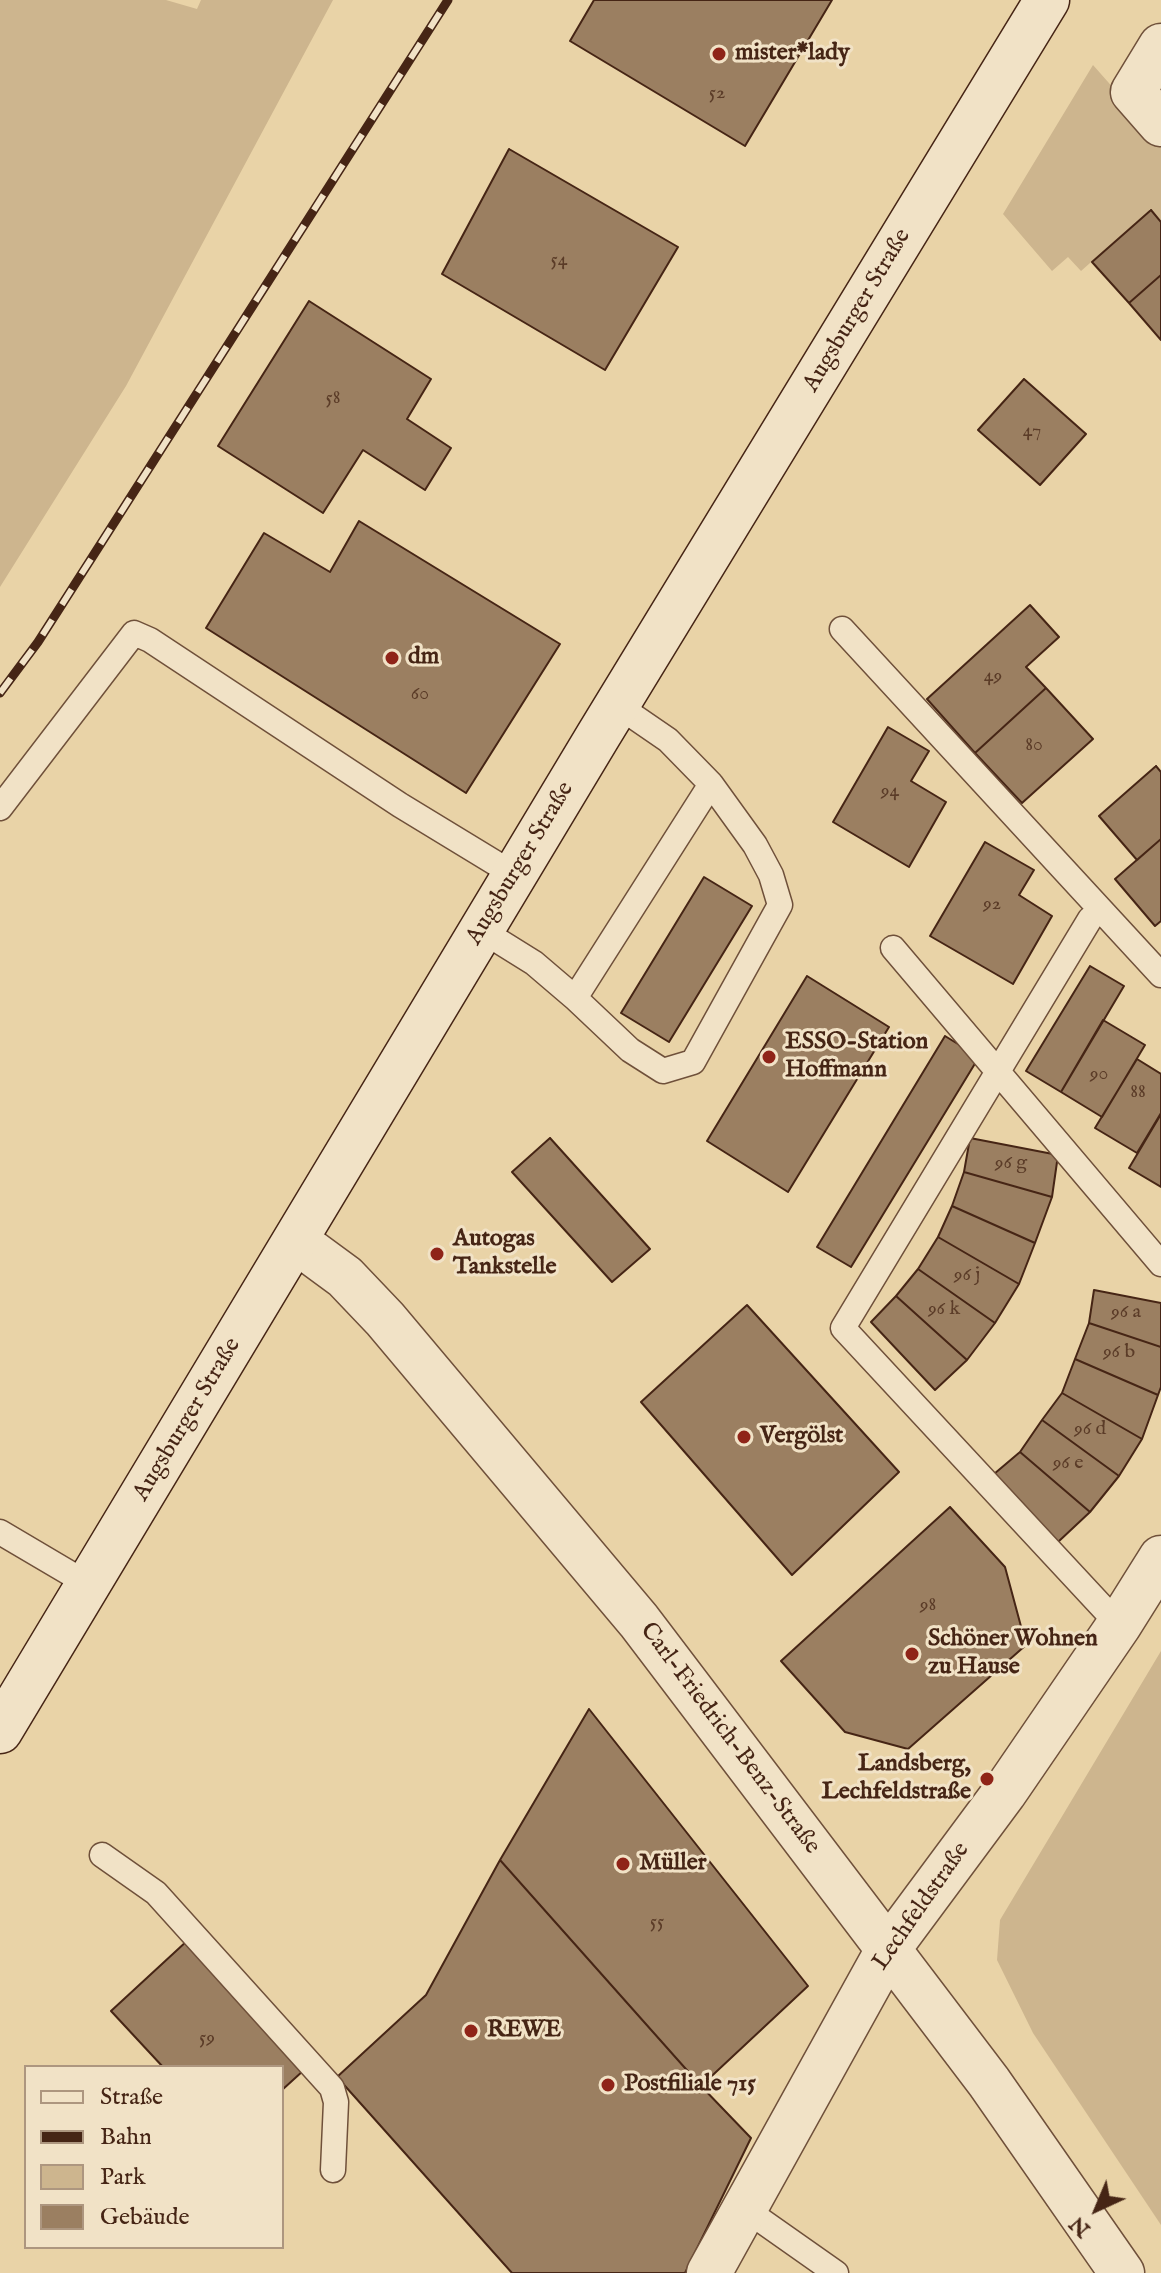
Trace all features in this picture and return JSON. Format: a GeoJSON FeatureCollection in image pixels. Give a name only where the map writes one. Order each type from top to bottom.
{"type":"FeatureCollection","features":[{"type":"Feature","properties":{"kind":"street","name":"Augsburger Straße"},"geometry":{"type":"LineString","coordinates":[[0,1731],[617,705],[1047,0]]}},
{"type":"Feature","properties":{"kind":"street"},"geometry":{"type":"LineString","coordinates":[[1161,46],[1133,92],[1161,124]]}},
{"type":"Feature","properties":{"kind":"street","name":"Carl-Friedrich-Benz-Straße"},"geometry":{"type":"LineString","coordinates":[[296,1241],[345,1277],[385,1319],[639,1621],[989,2082],[1122,2273]]}},
{"type":"Feature","properties":{"kind":"street","name":"Lechfeldstraße"},"geometry":{"type":"LineString","coordinates":[[709,2273],[889,1948],[1004,1793],[1161,1558]]}},
{"type":"Feature","properties":{"kind":"lane"},"geometry":{"type":"LineString","coordinates":[[842,629],[1161,975]]}},
{"type":"Feature","properties":{"kind":"lane"},"geometry":{"type":"LineString","coordinates":[[0,808],[134,633],[150,640],[400,805],[515,875]]}},
{"type":"Feature","properties":{"kind":"lane"},"geometry":{"type":"LineString","coordinates":[[481,930],[534,963],[630,1050],[663,1071],[693,1062],[780,905],[771,875],[755,845],[711,784],[668,740],[617,705]]}},
{"type":"Feature","properties":{"kind":"lane"},"geometry":{"type":"LineString","coordinates":[[575,998],[711,784]]}},
{"type":"Feature","properties":{"kind":"lane"},"geometry":{"type":"LineString","coordinates":[[1090,919],[843,1328],[1119,1625]]}},
{"type":"Feature","properties":{"kind":"lane"},"geometry":{"type":"LineString","coordinates":[[893,948],[1161,1264]]}},
{"type":"Feature","properties":{"kind":"lane"},"geometry":{"type":"LineString","coordinates":[[0,1532],[88,1584]]}},
{"type":"Feature","properties":{"kind":"lane"},"geometry":{"type":"LineString","coordinates":[[102,1855],[156,1893],[332,2088],[336,2102],[333,2170]]}},
{"type":"Feature","properties":{"kind":"lane"},"geometry":{"type":"LineString","coordinates":[[745,2209],[836,2273]]}},
{"type":"Feature","properties":{"kind":"green space"},"geometry":{"type":"Polygon","coordinates":[[[0,0],[166,0],[197,9],[201,0],[333,0],[126,386],[0,587],[0,0]]]}},
{"type":"Feature","properties":{"kind":"green space"},"geometry":{"type":"Polygon","coordinates":[[[1093,65],[1161,142],[1161,222],[1150,210],[1081,271],[1068,257],[1052,271],[1003,214],[1093,65]]]}},
{"type":"Feature","properties":{"kind":"green space"},"geometry":{"type":"Polygon","coordinates":[[[1161,1651],[1161,2225],[1033,2033],[997,1960],[1000,1920],[1161,1651]]]}},
{"type":"Feature","properties":{"kind":"building"},"geometry":{"type":"Polygon","coordinates":[[[594,0],[832,0],[745,146],[570,41],[594,0]]]}},
{"type":"Feature","properties":{"kind":"building"},"geometry":{"type":"Polygon","coordinates":[[[509,149],[678,247],[605,370],[442,274],[509,149]]]}},
{"type":"Feature","properties":{"kind":"building"},"geometry":{"type":"Polygon","coordinates":[[[1151,210],[1161,222],[1161,275],[1129,303],[1092,262],[1151,210]]]}},
{"type":"Feature","properties":{"kind":"building"},"geometry":{"type":"Polygon","coordinates":[[[1161,275],[1161,340],[1129,303],[1161,275]]]}},
{"type":"Feature","properties":{"kind":"building"},"geometry":{"type":"Polygon","coordinates":[[[309,301],[431,379],[407,419],[451,448],[425,490],[363,450],[323,513],[218,446],[309,301]]]}},
{"type":"Feature","properties":{"kind":"building"},"geometry":{"type":"Polygon","coordinates":[[[1024,379],[1086,434],[1040,485],[978,430],[1024,379]]]}},
{"type":"Feature","properties":{"kind":"building"},"geometry":{"type":"Polygon","coordinates":[[[359,521],[560,644],[466,793],[206,628],[264,533],[330,572],[359,521]]]}},
{"type":"Feature","properties":{"kind":"building"},"geometry":{"type":"Polygon","coordinates":[[[1030,605],[1059,637],[1026,667],[1046,688],[975,753],[927,699],[1030,605]]]}},
{"type":"Feature","properties":{"kind":"building"},"geometry":{"type":"Polygon","coordinates":[[[1046,688],[1093,739],[1022,803],[975,753],[1046,688]]]}},
{"type":"Feature","properties":{"kind":"building"},"geometry":{"type":"Polygon","coordinates":[[[888,727],[929,751],[911,781],[946,802],[909,867],[833,822],[888,727]]]}},
{"type":"Feature","properties":{"kind":"building"},"geometry":{"type":"Polygon","coordinates":[[[1156,766],[1161,772],[1161,839],[1137,860],[1099,816],[1156,766]]]}},
{"type":"Feature","properties":{"kind":"building"},"geometry":{"type":"Polygon","coordinates":[[[1161,839],[1161,921],[1155,926],[1115,879],[1161,839]]]}},
{"type":"Feature","properties":{"kind":"building"},"geometry":{"type":"Polygon","coordinates":[[[985,842],[1034,870],[1019,895],[1052,916],[1013,984],[930,936],[985,842]]]}},
{"type":"Feature","properties":{"kind":"building"},"geometry":{"type":"Polygon","coordinates":[[[704,877],[752,906],[669,1042],[621,1013],[704,877]]]}},
{"type":"Feature","properties":{"kind":"building"},"geometry":{"type":"Polygon","coordinates":[[[1090,966],[1124,986],[1061,1092],[1026,1071],[1090,966]]]}},
{"type":"Feature","properties":{"kind":"building"},"geometry":{"type":"Polygon","coordinates":[[[807,976],[889,1027],[788,1192],[707,1141],[807,976]]]}},
{"type":"Feature","properties":{"kind":"building"},"geometry":{"type":"Polygon","coordinates":[[[1103,1020],[1145,1045],[1102,1117],[1061,1092],[1103,1020]]]}},
{"type":"Feature","properties":{"kind":"building"},"geometry":{"type":"Polygon","coordinates":[[[945,1036],[979,1057],[851,1267],[817,1247],[945,1036]]]}},
{"type":"Feature","properties":{"kind":"building"},"geometry":{"type":"Polygon","coordinates":[[[1137,1059],[1161,1074],[1161,1113],[1137,1153],[1095,1128],[1137,1059]]]}},
{"type":"Feature","properties":{"kind":"building"},"geometry":{"type":"Polygon","coordinates":[[[1161,1114],[1161,1187],[1129,1168],[1161,1114]]]}},
{"type":"Feature","properties":{"kind":"building"},"geometry":{"type":"Polygon","coordinates":[[[550,1138],[650,1249],[612,1282],[512,1172],[550,1138]]]}},
{"type":"Feature","properties":{"kind":"building"},"geometry":{"type":"Polygon","coordinates":[[[970,1138],[1058,1155],[1052,1197],[964,1172],[970,1138]]]}},
{"type":"Feature","properties":{"kind":"building"},"geometry":{"type":"Polygon","coordinates":[[[964,1172],[1052,1197],[1035,1243],[952,1206],[964,1172]]]}},
{"type":"Feature","properties":{"kind":"building"},"geometry":{"type":"Polygon","coordinates":[[[952,1206],[1035,1243],[1019,1284],[938,1237],[952,1206]]]}},
{"type":"Feature","properties":{"kind":"building"},"geometry":{"type":"Polygon","coordinates":[[[938,1237],[1019,1284],[995,1323],[918,1269],[938,1237]]]}},
{"type":"Feature","properties":{"kind":"building"},"geometry":{"type":"Polygon","coordinates":[[[918,1269],[995,1323],[967,1360],[896,1296],[918,1269]]]}},
{"type":"Feature","properties":{"kind":"building"},"geometry":{"type":"Polygon","coordinates":[[[1094,1290],[1161,1303],[1161,1347],[1089,1323],[1094,1290]]]}},
{"type":"Feature","properties":{"kind":"building"},"geometry":{"type":"Polygon","coordinates":[[[896,1296],[967,1360],[935,1390],[871,1322],[896,1296]]]}},
{"type":"Feature","properties":{"kind":"building"},"geometry":{"type":"Polygon","coordinates":[[[747,1305],[899,1472],[792,1575],[641,1402],[747,1305]]]}},
{"type":"Feature","properties":{"kind":"building"},"geometry":{"type":"Polygon","coordinates":[[[1089,1323],[1161,1347],[1161,1387],[1158,1395],[1075,1359],[1089,1323]]]}},
{"type":"Feature","properties":{"kind":"building"},"geometry":{"type":"Polygon","coordinates":[[[1075,1359],[1158,1395],[1142,1439],[1062,1393],[1075,1359]]]}},
{"type":"Feature","properties":{"kind":"building"},"geometry":{"type":"Polygon","coordinates":[[[1062,1393],[1142,1439],[1119,1476],[1042,1420],[1062,1393]]]}},
{"type":"Feature","properties":{"kind":"building"},"geometry":{"type":"Polygon","coordinates":[[[1042,1420],[1119,1476],[1090,1512],[1020,1452],[1042,1420]]]}},
{"type":"Feature","properties":{"kind":"building"},"geometry":{"type":"Polygon","coordinates":[[[1020,1452],[1090,1512],[1058,1542],[994,1474],[1020,1452]]]}},
{"type":"Feature","properties":{"kind":"building"},"geometry":{"type":"Polygon","coordinates":[[[950,1507],[1005,1567],[1026,1645],[908,1749],[845,1732],[781,1661],[950,1507]]]}},
{"type":"Feature","properties":{"kind":"building"},"geometry":{"type":"Polygon","coordinates":[[[589,1709],[808,1986],[701,2086],[500,1860],[589,1709]]]}},
{"type":"Feature","properties":{"kind":"building"},"geometry":{"type":"Polygon","coordinates":[[[500,1860],[751,2138],[685,2273],[512,2273],[337,2077],[426,1995],[500,1860]]]}},
{"type":"Feature","properties":{"kind":"building"},"geometry":{"type":"Polygon","coordinates":[[[188,1940],[304,2070],[284,2088],[284,2065],[161,2065],[111,2011],[188,1940]]]}},
{"type":"Feature","properties":{"kind":"railway"},"geometry":{"type":"LineString","coordinates":[[0,693],[38,642],[448,0]]}},
{"type":"Feature","properties":{"kind":"place","name":"mister*lady"},"geometry":{"type":"Point","coordinates":[719,54]}},
{"type":"Feature","properties":{"kind":"place","name":"dm"},"geometry":{"type":"Point","coordinates":[392,658]}},
{"type":"Feature","properties":{"kind":"place","name":"ESSO-Station Hoffmann"},"geometry":{"type":"Point","coordinates":[769,1057]}},
{"type":"Feature","properties":{"kind":"place","name":"Autogas Tankstelle"},"geometry":{"type":"Point","coordinates":[437,1254]}},
{"type":"Feature","properties":{"kind":"place","name":"Vergölst"},"geometry":{"type":"Point","coordinates":[744,1437]}},
{"type":"Feature","properties":{"kind":"place","name":"Schöner Wohnen zu Hause"},"geometry":{"type":"Point","coordinates":[912,1654]}},
{"type":"Feature","properties":{"kind":"place","name":"Landsberg, Lechfeldstraße"},"geometry":{"type":"Point","coordinates":[987,1779]}},
{"type":"Feature","properties":{"kind":"place","name":"Müller"},"geometry":{"type":"Point","coordinates":[623,1864]}},
{"type":"Feature","properties":{"kind":"place","name":"REWE"},"geometry":{"type":"Point","coordinates":[471,2031]}},
{"type":"Feature","properties":{"kind":"place","name":"Postfiliale 715"},"geometry":{"type":"Point","coordinates":[608,2085]}}]}
